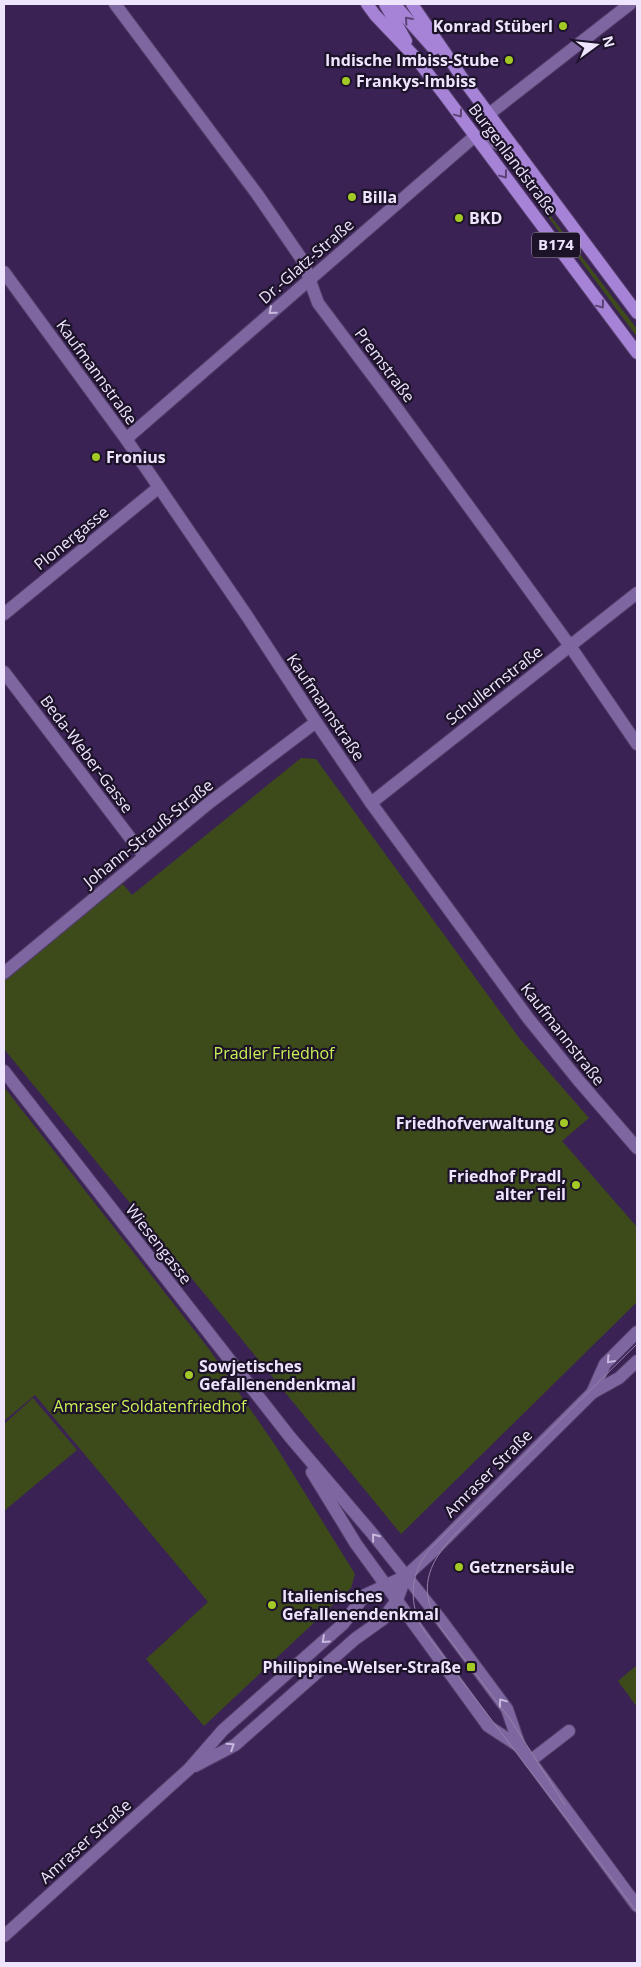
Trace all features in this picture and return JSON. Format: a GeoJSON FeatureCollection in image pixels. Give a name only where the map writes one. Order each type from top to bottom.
{"type":"FeatureCollection","features":[{"type":"Feature","properties":{"kind":"main road","name":"B174"},"geometry":{"type":"LineString","coordinates":[[367,4],[380,21],[415,58]]}},
{"type":"Feature","properties":{"kind":"main road","name":"B174"},"geometry":{"type":"LineString","coordinates":[[385,4],[415,58]]}},
{"type":"Feature","properties":{"kind":"main road","name":"B174"},"geometry":{"type":"LineString","coordinates":[[394,4],[465,82]]}},
{"type":"Feature","properties":{"kind":"main road","name":"B174"},"geometry":{"type":"LineString","coordinates":[[412,4],[465,82]]}},
{"type":"Feature","properties":{"kind":"main road","name":"Burgenlandstraße"},"geometry":{"type":"LineString","coordinates":[[415,58],[637,354]]}},
{"type":"Feature","properties":{"kind":"main road","name":"Burgenlandstraße"},"geometry":{"type":"LineString","coordinates":[[465,82],[637,313]]}},
{"type":"Feature","properties":{"kind":"street","name":"Premstraße"},"geometry":{"type":"LineString","coordinates":[[115,4],[257,194],[303,261],[318,304],[397,407],[570,646],[637,744]]}},
{"type":"Feature","properties":{"kind":"street"},"geometry":{"type":"LineString","coordinates":[[489,114],[630,4]]}},
{"type":"Feature","properties":{"kind":"street","name":"Dr.-Glatz-Straße"},"geometry":{"type":"LineString","coordinates":[[126,439],[475,136]]}},
{"type":"Feature","properties":{"kind":"street"},"geometry":{"type":"LineString","coordinates":[[475,136],[516,150]]}},
{"type":"Feature","properties":{"kind":"street","name":"Kaufmannstraße"},"geometry":{"type":"LineString","coordinates":[[4,272],[126,439],[247,616],[371,803],[528,1018],[637,1148]]}},
{"type":"Feature","properties":{"kind":"street","name":"Plonergasse"},"geometry":{"type":"LineString","coordinates":[[4,614],[158,488]]}},
{"type":"Feature","properties":{"kind":"street","name":"Schullernstraße"},"geometry":{"type":"LineString","coordinates":[[371,803],[637,593]]}},
{"type":"Feature","properties":{"kind":"street","name":"Beda-Weber-Gasse"},"geometry":{"type":"LineString","coordinates":[[4,672],[144,856]]}},
{"type":"Feature","properties":{"kind":"street","name":"Johann-Strauß-Straße"},"geometry":{"type":"LineString","coordinates":[[4,973],[252,769],[316,722]]}},
{"type":"Feature","properties":{"kind":"street","name":"Wiesengasse"},"geometry":{"type":"LineString","coordinates":[[4,1071],[290,1437],[406,1576]]}},
{"type":"Feature","properties":{"kind":"street","name":"Amraser Straße"},"geometry":{"type":"LineString","coordinates":[[592,1393],[606,1364],[637,1332]]}},
{"type":"Feature","properties":{"kind":"street","name":"Amraser Straße"},"geometry":{"type":"LineString","coordinates":[[4,1936],[189,1769],[223,1730],[343,1624],[364,1595],[406,1576],[592,1393],[619,1378],[637,1361]]}},
{"type":"Feature","properties":{"kind":"street","name":"Wiesengasse"},"geometry":{"type":"LineString","coordinates":[[290,1437],[356,1544],[386,1584]]}},
{"type":"Feature","properties":{"kind":"street"},"geometry":{"type":"LineString","coordinates":[[406,1576],[507,1709],[520,1747],[637,1906]]}},
{"type":"Feature","properties":{"kind":"street","name":"Amraser Straße"},"geometry":{"type":"LineString","coordinates":[[189,1769],[235,1744],[355,1639],[383,1619],[397,1600],[406,1576]]}},
{"type":"Feature","properties":{"kind":"street"},"geometry":{"type":"LineString","coordinates":[[386,1584],[488,1726],[520,1747]]}},
{"type":"Feature","properties":{"kind":"street"},"geometry":{"type":"LineString","coordinates":[[530,1762],[569,1731]]}},
{"type":"Feature","properties":{"kind":"green space"},"geometry":{"type":"Polygon","coordinates":[[[550,215],[637,329],[637,337],[549,218],[548,216],[550,215]]]}},
{"type":"Feature","properties":{"kind":"green space","name":"Pradler Friedhof"},"geometry":{"type":"Polygon","coordinates":[[[301,758],[316,759],[520,1039],[589,1118],[562,1141],[637,1227],[637,1302],[401,1534],[4,1049],[4,978],[123,884],[132,895],[301,758]]]}},
{"type":"Feature","properties":{"kind":"green space","name":"Amraser Soldatenfriedhof"},"geometry":{"type":"Polygon","coordinates":[[[4,1087],[209,1349],[277,1448],[355,1574],[351,1588],[204,1726],[146,1659],[208,1602],[35,1395],[4,1421],[4,1087]]]}},
{"type":"Feature","properties":{"kind":"green space"},"geometry":{"type":"Polygon","coordinates":[[[33,1398],[77,1450],[4,1511],[4,1424],[33,1398]]]}},
{"type":"Feature","properties":{"kind":"green space"},"geometry":{"type":"Polygon","coordinates":[[[637,1665],[637,1707],[618,1681],[637,1665]]]}},
{"type":"Feature","properties":{"kind":"tram line"},"geometry":{"type":"LineString","coordinates":[[637,1344],[430,1549],[418,1568],[413,1590],[419,1622],[425,1632],[637,1912]]}},
{"type":"Feature","properties":{"kind":"tram line"},"geometry":{"type":"LineString","coordinates":[[480,1509],[454,1535],[434,1562],[429,1576],[427,1591],[431,1608],[440,1627],[510,1719],[565,1805]]}},
{"type":"Feature","properties":{"kind":"place","name":"Konrad Stüberl"},"geometry":{"type":"Point","coordinates":[563,26]}},
{"type":"Feature","properties":{"kind":"place","name":"Indische Imbiss-Stube"},"geometry":{"type":"Point","coordinates":[509,60]}},
{"type":"Feature","properties":{"kind":"place","name":"Frankys-Imbiss"},"geometry":{"type":"Point","coordinates":[346,81]}},
{"type":"Feature","properties":{"kind":"place","name":"Billa"},"geometry":{"type":"Point","coordinates":[352,197]}},
{"type":"Feature","properties":{"kind":"place","name":"BKD"},"geometry":{"type":"Point","coordinates":[459,218]}},
{"type":"Feature","properties":{"kind":"place","name":"Fronius"},"geometry":{"type":"Point","coordinates":[96,457]}},
{"type":"Feature","properties":{"kind":"place","name":"Friedhofverwaltung"},"geometry":{"type":"Point","coordinates":[564,1123]}},
{"type":"Feature","properties":{"kind":"place","name":"Friedhof Pradl, alter Teil"},"geometry":{"type":"Point","coordinates":[576,1185]}},
{"type":"Feature","properties":{"kind":"place","name":"Sowjetisches Gefallenendenkmal"},"geometry":{"type":"Point","coordinates":[189,1375]}},
{"type":"Feature","properties":{"kind":"place","name":"Getznersäule"},"geometry":{"type":"Point","coordinates":[459,1567]}},
{"type":"Feature","properties":{"kind":"place","name":"Italienisches Gefallenendenkmal"},"geometry":{"type":"Point","coordinates":[272,1605]}},
{"type":"Feature","properties":{"kind":"place","name":"Philippine-Welser-Straße"},"geometry":{"type":"Point","coordinates":[471,1667]}}]}
